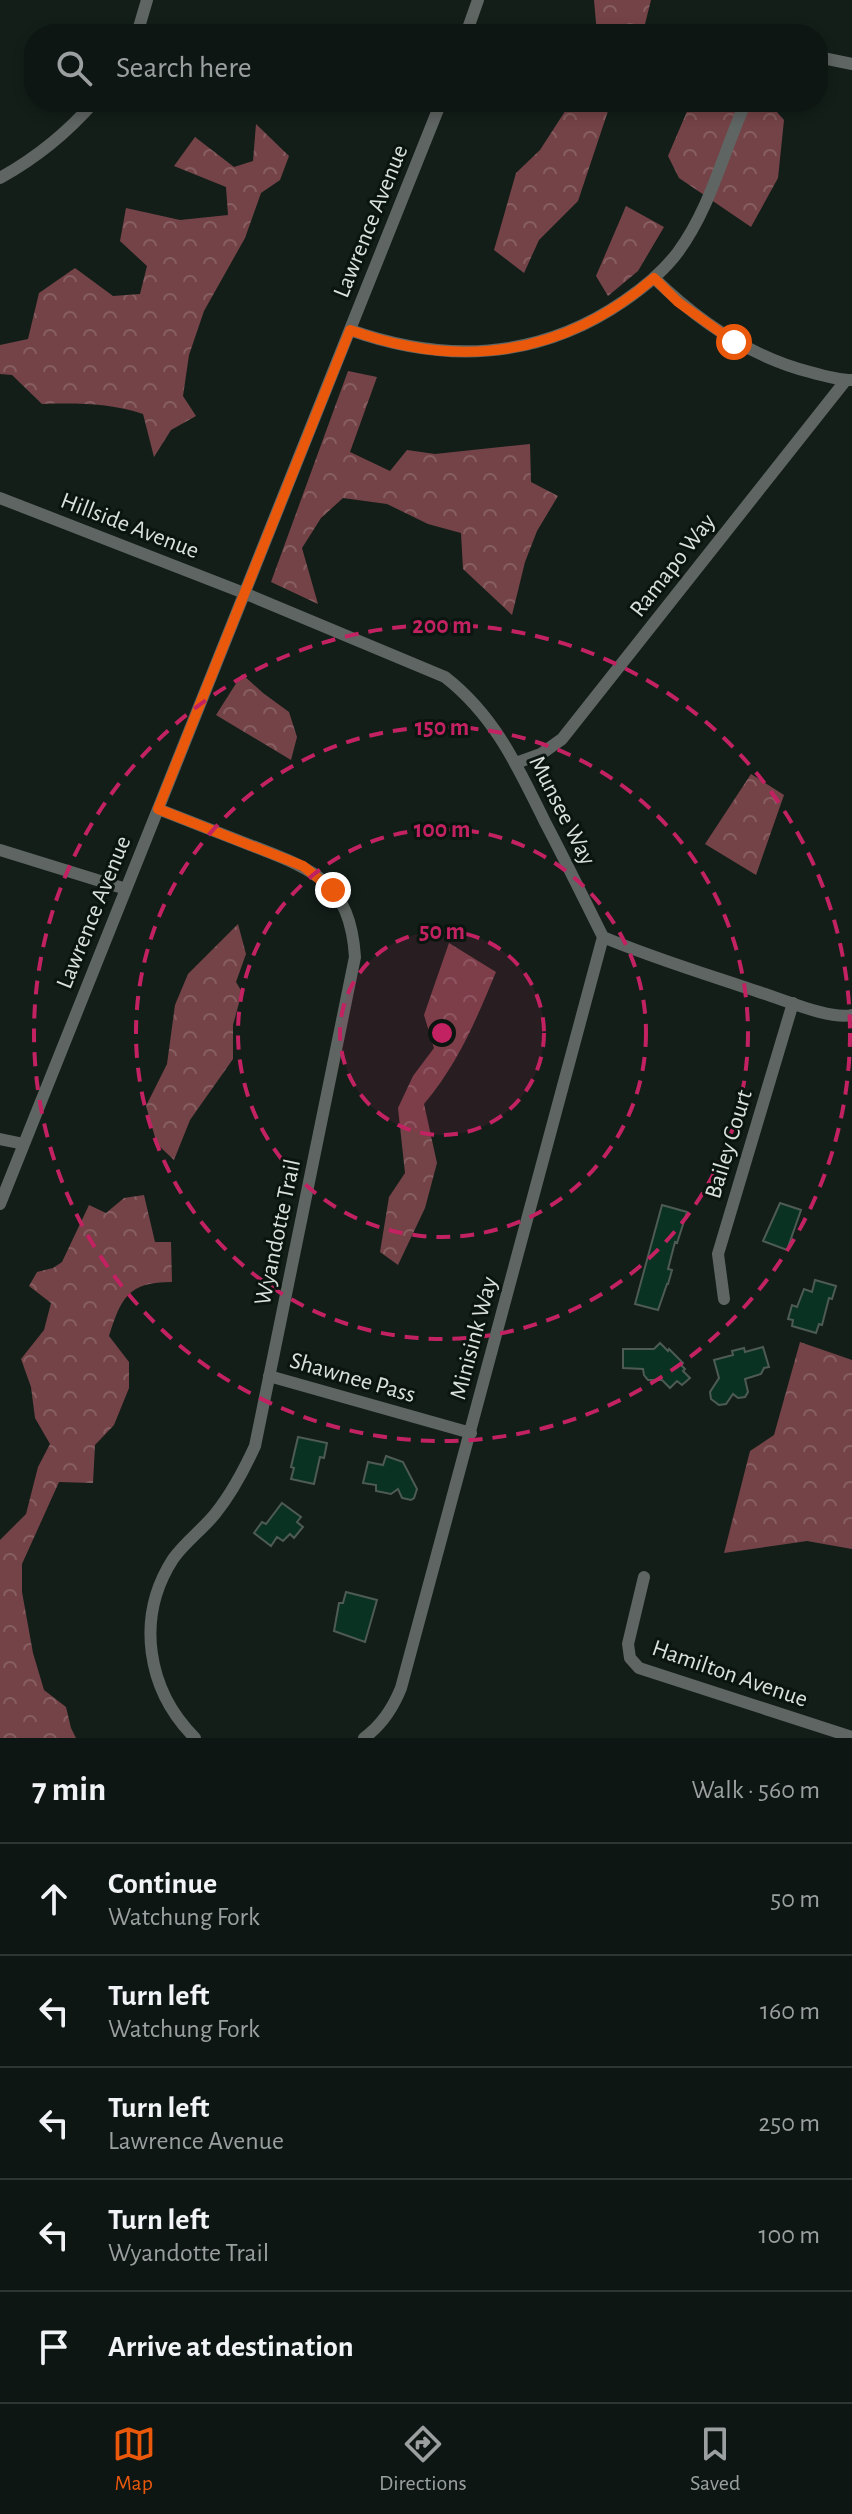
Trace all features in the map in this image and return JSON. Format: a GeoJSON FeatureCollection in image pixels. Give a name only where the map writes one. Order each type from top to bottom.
{"type":"FeatureCollection","features":[{"type":"Feature","properties":{"kind":"street"},"geometry":{"type":"LineString","coordinates":[[140,24],[147,0]]}},
{"type":"Feature","properties":{"kind":"street"},"geometry":{"type":"LineString","coordinates":[[470,24],[478,0]]}},
{"type":"Feature","properties":{"kind":"street"},"geometry":{"type":"LineString","coordinates":[[828,59],[852,64]]}},
{"type":"Feature","properties":{"kind":"street"},"geometry":{"type":"LineString","coordinates":[[0,178],[41,152],[85,112]]}},
{"type":"Feature","properties":{"kind":"street","name":"Lawrence Avenue"},"geometry":{"type":"LineString","coordinates":[[0,1204],[437,112]]}},
{"type":"Feature","properties":{"kind":"street"},"geometry":{"type":"LineString","coordinates":[[350,330],[409,348],[468,352],[498,350],[556,336],[584,325],[654,278],[678,253],[709,197],[742,112]]}},
{"type":"Feature","properties":{"kind":"street"},"geometry":{"type":"LineString","coordinates":[[654,278],[678,302],[734,342],[798,369],[849,380]]}},
{"type":"Feature","properties":{"kind":"street","name":"Ramapo Way"},"geometry":{"type":"LineString","coordinates":[[516,763],[541,754],[562,739],[849,380]]}},
{"type":"Feature","properties":{"kind":"street","name":"Hillside Avenue"},"geometry":{"type":"LineString","coordinates":[[0,498],[244,593]]}},
{"type":"Feature","properties":{"kind":"street","name":"Munsee Way"},"geometry":{"type":"LineString","coordinates":[[244,593],[445,677],[467,695],[487,717],[516,763],[603,937]]}},
{"type":"Feature","properties":{"kind":"street","name":"Wyandotte Trail"},"geometry":{"type":"LineString","coordinates":[[158,809],[310,869],[333,890],[344,907],[354,936],[354,967],[255,1446],[231,1493],[213,1517],[175,1556],[161,1581],[153,1609],[151,1652],[157,1680],[169,1706],[195,1738]]}},
{"type":"Feature","properties":{"kind":"street"},"geometry":{"type":"LineString","coordinates":[[0,850],[126,889]]}},
{"type":"Feature","properties":{"kind":"street"},"geometry":{"type":"LineString","coordinates":[[603,937],[793,1003],[841,1017],[852,1015]]}},
{"type":"Feature","properties":{"kind":"street","name":"Minisink Way"},"geometry":{"type":"LineString","coordinates":[[364,1738],[390,1711],[401,1688],[603,937]]}},
{"type":"Feature","properties":{"kind":"street","name":"Bailey Court"},"geometry":{"type":"LineString","coordinates":[[724,1299],[718,1254],[793,1003]]}},
{"type":"Feature","properties":{"kind":"street"},"geometry":{"type":"LineString","coordinates":[[0,1139],[24,1144]]}},
{"type":"Feature","properties":{"kind":"street","name":"Shawnee Pass"},"geometry":{"type":"LineString","coordinates":[[269,1376],[471,1433]]}},
{"type":"Feature","properties":{"kind":"street","name":"Hamilton Avenue"},"geometry":{"type":"LineString","coordinates":[[644,1577],[628,1644],[630,1658],[639,1668],[852,1737]]}},
{"type":"Feature","properties":{"kind":"green space"},"geometry":{"type":"Polygon","coordinates":[[[594,0],[651,0],[645,24],[596,24],[594,0]]]}},
{"type":"Feature","properties":{"kind":"green space"},"geometry":{"type":"Polygon","coordinates":[[[565,112],[608,112],[578,201],[539,240],[524,273],[494,250],[516,173],[540,150],[565,112]]]}},
{"type":"Feature","properties":{"kind":"green space"},"geometry":{"type":"Polygon","coordinates":[[[687,112],[777,112],[784,120],[778,178],[751,227],[679,178],[668,156],[687,112]]]}},
{"type":"Feature","properties":{"kind":"green space"},"geometry":{"type":"Polygon","coordinates":[[[256,124],[289,156],[280,180],[261,193],[245,238],[204,311],[189,355],[183,396],[196,416],[171,430],[154,457],[143,414],[106,406],[42,404],[12,375],[0,374],[0,345],[28,339],[39,293],[75,268],[113,296],[140,294],[147,266],[120,241],[126,208],[180,220],[228,215],[226,187],[174,166],[195,137],[234,167],[253,161],[256,124]]]}},
{"type":"Feature","properties":{"kind":"green space"},"geometry":{"type":"Polygon","coordinates":[[[626,206],[664,227],[638,271],[608,296],[596,276],[626,206]]]}},
{"type":"Feature","properties":{"kind":"green space"},"geometry":{"type":"Polygon","coordinates":[[[348,371],[377,377],[350,452],[390,471],[407,450],[435,454],[530,444],[531,482],[558,496],[537,531],[525,562],[512,615],[463,569],[461,533],[428,524],[387,504],[343,498],[321,518],[302,548],[318,604],[271,582],[348,371]]]}},
{"type":"Feature","properties":{"kind":"green space"},"geometry":{"type":"Polygon","coordinates":[[[242,674],[289,712],[297,737],[291,760],[216,715],[242,674]]]}},
{"type":"Feature","properties":{"kind":"green space"},"geometry":{"type":"Polygon","coordinates":[[[751,774],[784,795],[756,875],[705,844],[751,774]]]}},
{"type":"Feature","properties":{"kind":"green space"},"geometry":{"type":"Polygon","coordinates":[[[238,924],[246,954],[236,982],[242,992],[233,1025],[233,1059],[190,1120],[174,1160],[157,1144],[146,1106],[167,1064],[175,1005],[188,974],[238,924]]]}},
{"type":"Feature","properties":{"kind":"green space"},"geometry":{"type":"Polygon","coordinates":[[[449,943],[496,972],[457,1057],[424,1104],[437,1163],[425,1208],[398,1265],[380,1252],[389,1197],[405,1173],[398,1108],[413,1076],[434,1048],[424,1015],[449,943]]]}},
{"type":"Feature","properties":{"kind":"green space"},"geometry":{"type":"Polygon","coordinates":[[[144,1195],[155,1242],[171,1242],[172,1282],[145,1285],[128,1295],[123,1302],[109,1336],[129,1362],[129,1388],[114,1425],[95,1445],[93,1483],[59,1482],[22,1564],[22,1592],[33,1653],[44,1690],[66,1707],[76,1738],[0,1738],[0,1540],[26,1514],[38,1467],[50,1444],[35,1418],[31,1387],[21,1359],[44,1330],[51,1303],[29,1286],[37,1272],[62,1262],[89,1205],[106,1213],[124,1198],[144,1195]]]}},
{"type":"Feature","properties":{"kind":"green space"},"geometry":{"type":"Polygon","coordinates":[[[800,1342],[852,1360],[852,1549],[807,1541],[724,1553],[750,1451],[774,1435],[800,1342]]]}},
{"type":"Feature","properties":{"kind":"building"},"geometry":{"type":"Polygon","coordinates":[[[780,1203],[801,1210],[787,1250],[763,1241],[780,1203]]]}},
{"type":"Feature","properties":{"kind":"building"},"geometry":{"type":"Polygon","coordinates":[[[662,1205],[687,1212],[675,1242],[668,1269],[672,1270],[658,1310],[635,1304],[662,1205]]]}},
{"type":"Feature","properties":{"kind":"building"},"geometry":{"type":"Polygon","coordinates":[[[815,1280],[836,1286],[816,1333],[792,1326],[793,1320],[788,1319],[792,1305],[797,1307],[804,1289],[812,1292],[815,1280]]]}},
{"type":"Feature","properties":{"kind":"building"},"geometry":{"type":"Polygon","coordinates":[[[660,1343],[683,1363],[683,1371],[690,1378],[682,1385],[677,1381],[670,1388],[662,1380],[648,1380],[643,1369],[623,1368],[623,1349],[654,1349],[660,1343]]]}},
{"type":"Feature","properties":{"kind":"building"},"geometry":{"type":"Polygon","coordinates":[[[763,1347],[769,1367],[764,1368],[761,1374],[745,1379],[748,1392],[745,1397],[738,1398],[733,1394],[726,1404],[719,1405],[711,1399],[710,1392],[719,1378],[714,1360],[733,1355],[732,1351],[744,1348],[745,1352],[763,1347]]]}},
{"type":"Feature","properties":{"kind":"building"},"geometry":{"type":"Polygon","coordinates":[[[298,1437],[327,1443],[324,1458],[320,1457],[314,1484],[291,1479],[298,1437]]]}},
{"type":"Feature","properties":{"kind":"building"},"geometry":{"type":"Polygon","coordinates":[[[386,1456],[403,1462],[417,1489],[411,1500],[402,1498],[398,1489],[391,1494],[376,1491],[376,1485],[363,1483],[368,1462],[383,1465],[386,1456]]]}},
{"type":"Feature","properties":{"kind":"building"},"geometry":{"type":"Polygon","coordinates":[[[282,1503],[301,1517],[297,1522],[303,1527],[294,1538],[290,1534],[283,1541],[277,1537],[271,1546],[254,1533],[262,1522],[266,1524],[282,1503]]]}},
{"type":"Feature","properties":{"kind":"building"},"geometry":{"type":"Polygon","coordinates":[[[346,1592],[377,1600],[365,1642],[334,1631],[339,1603],[343,1603],[346,1592]]]}},
{"type":"Feature","properties":{"kind":"route"},"geometry":{"type":"LineString","coordinates":[[333,890],[310,869],[158,809],[350,330],[409,348],[468,352],[498,350],[556,336],[584,325],[654,278],[678,302],[734,342]]}}]}
